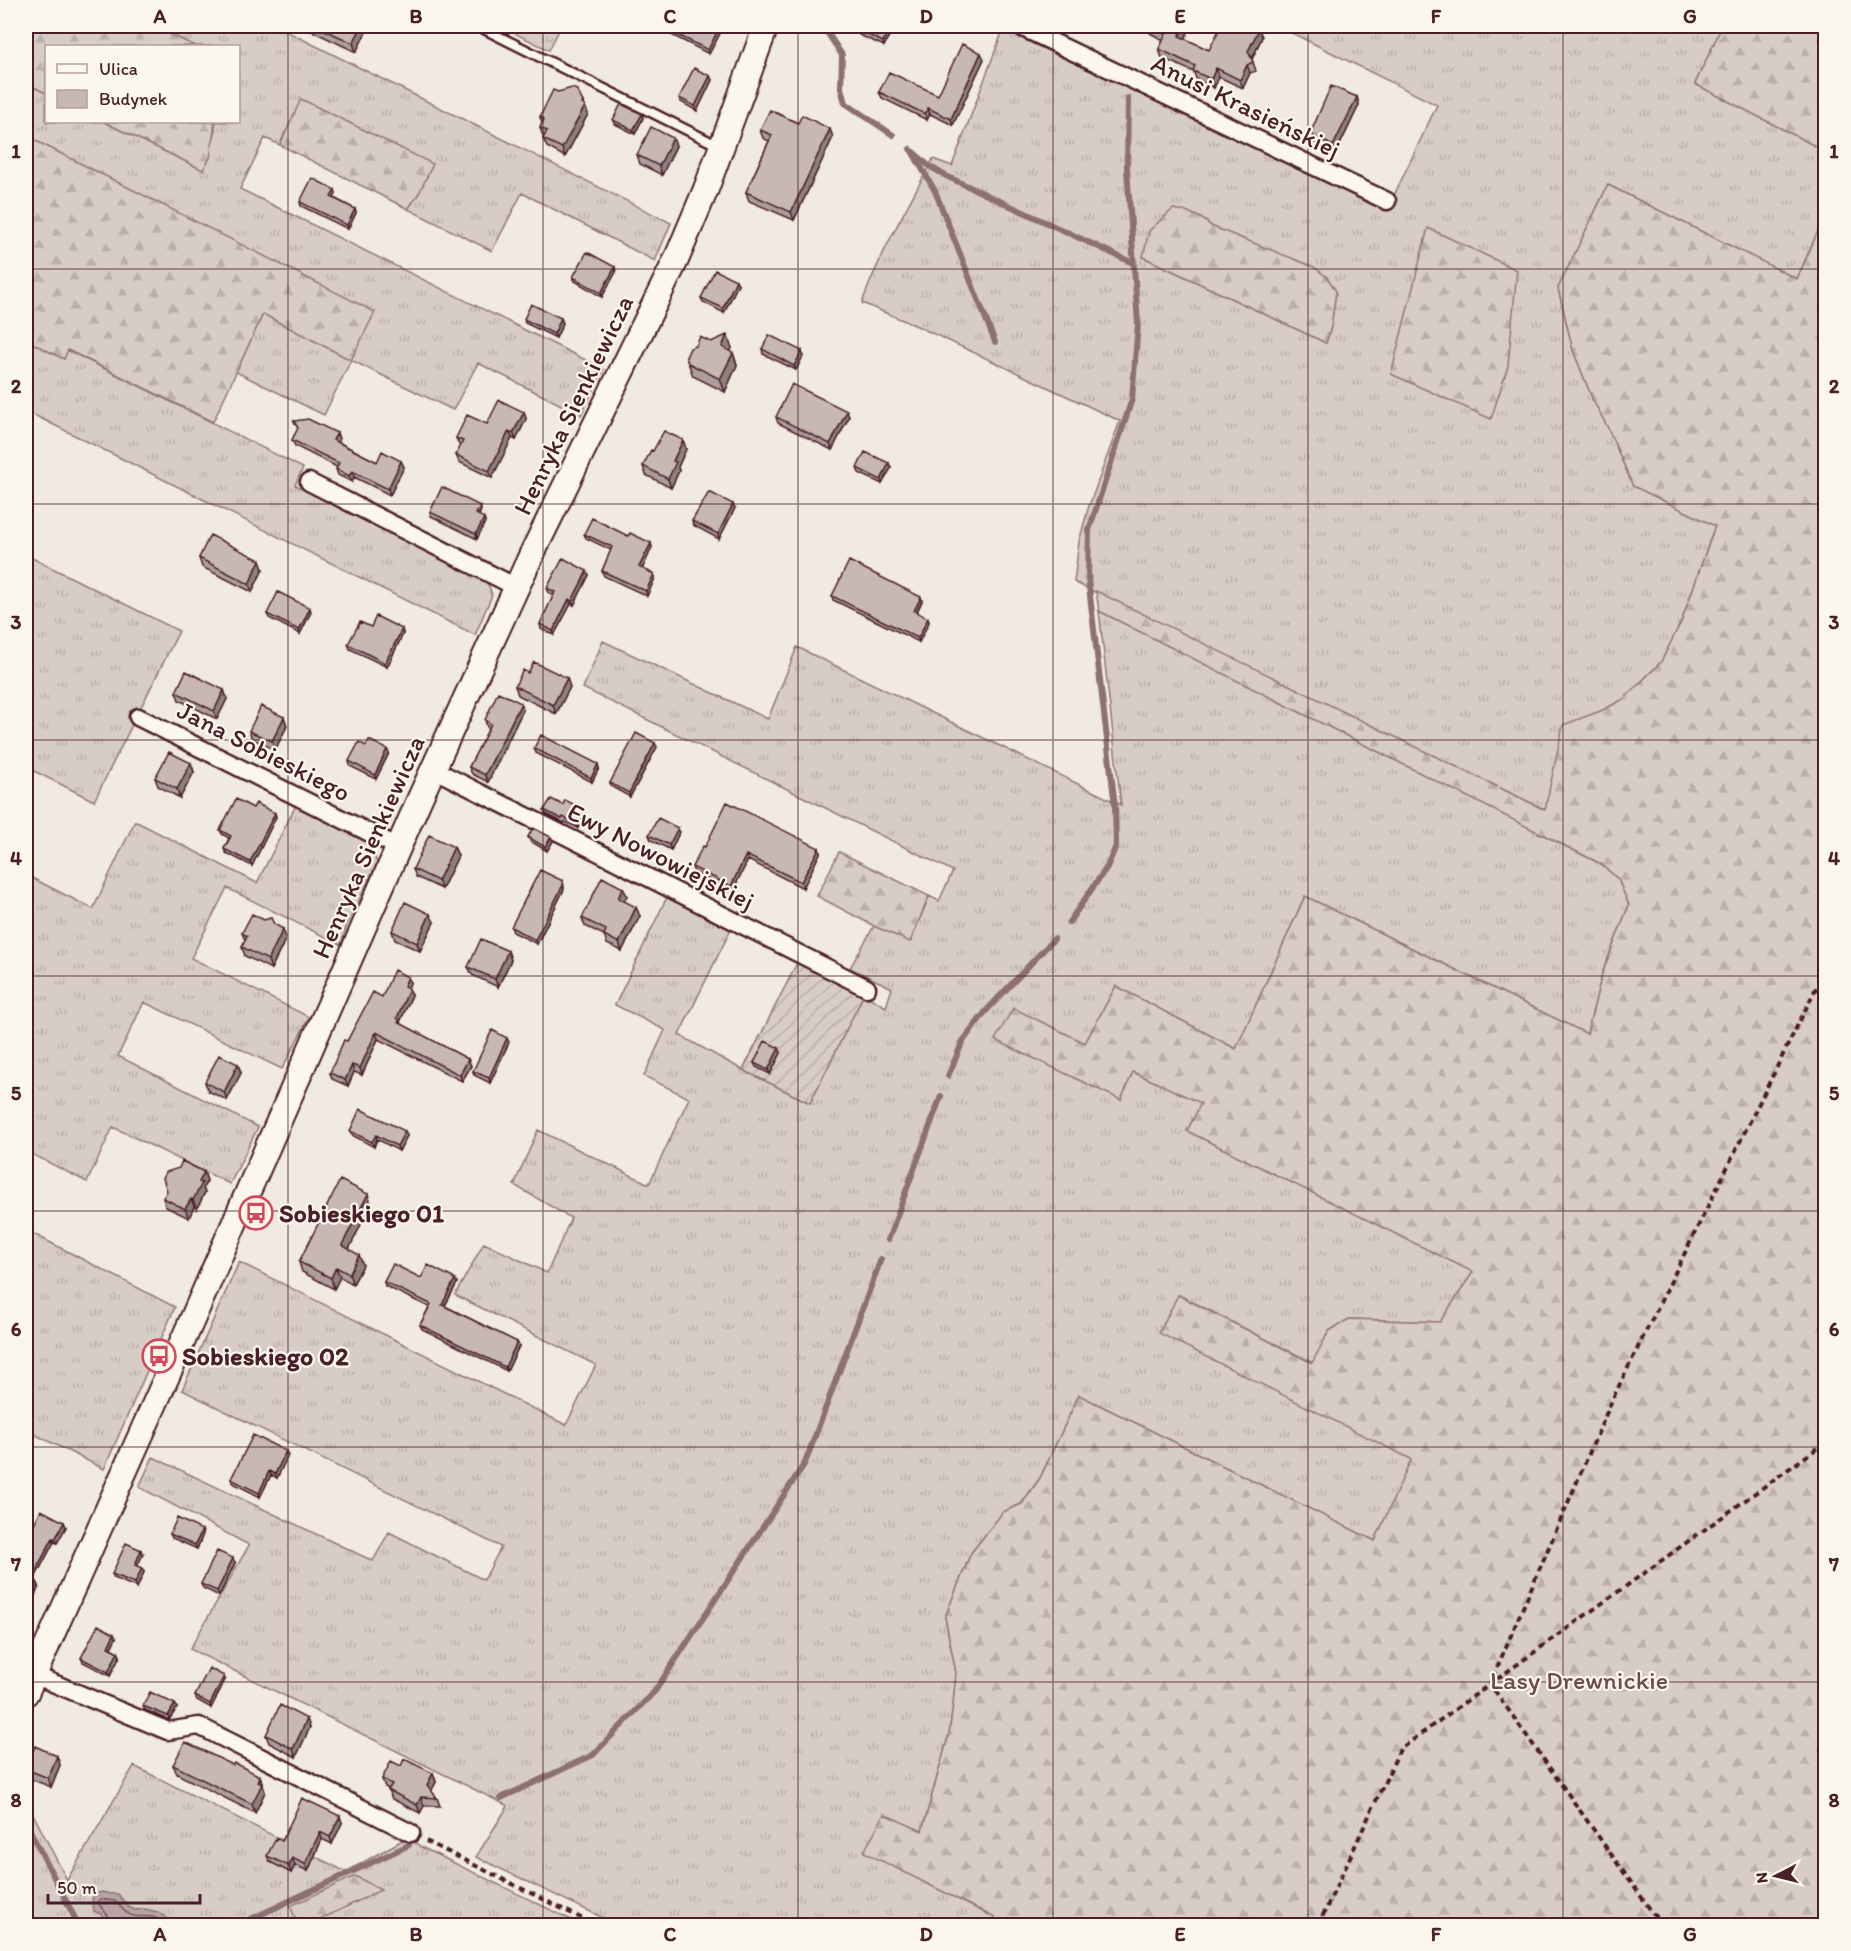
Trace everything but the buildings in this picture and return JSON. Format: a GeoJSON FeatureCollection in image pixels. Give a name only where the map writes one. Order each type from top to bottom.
{"type":"FeatureCollection","features":[{"type":"Feature","properties":{"kind":"street","name":"Henryka Sienkiewicza"},"geometry":{"type":"LineString","coordinates":[[30,1684],[433,769],[516,587],[676,260],[766,26]]}},
{"type":"Feature","properties":{"kind":"street","name":"Anusi Krasieńskiej"},"geometry":{"type":"LineString","coordinates":[[1019,26],[1387,201]]}},
{"type":"Feature","properties":{"kind":"street"},"geometry":{"type":"LineString","coordinates":[[309,482],[516,587]]}},
{"type":"Feature","properties":{"kind":"street","name":"Jana Sobieskiego"},"geometry":{"type":"LineString","coordinates":[[138,717],[398,847]]}},
{"type":"Feature","properties":{"kind":"street","name":"Ewy Nowowiejskiej"},"geometry":{"type":"LineString","coordinates":[[433,769],[867,988]]}},
{"type":"Feature","properties":{"kind":"street"},"geometry":{"type":"LineString","coordinates":[[30,1684],[168,1731],[199,1726],[411,1833]]}},
{"type":"Feature","properties":{"kind":"lane"},"geometry":{"type":"LineString","coordinates":[[478,26],[721,147]]}},
{"type":"Feature","properties":{"kind":"path"},"geometry":{"type":"LineString","coordinates":[[1490,1684],[1613,1398],[1826,968]]}},
{"type":"Feature","properties":{"kind":"path"},"geometry":{"type":"LineString","coordinates":[[1318,1926],[1400,1749],[1826,1442]]}},
{"type":"Feature","properties":{"kind":"path"},"geometry":{"type":"LineString","coordinates":[[1490,1684],[1662,1926]]}},
{"type":"Feature","properties":{"kind":"path"},"geometry":{"type":"LineString","coordinates":[[411,1833],[597,1926]]}},
{"type":"Feature","properties":{"kind":"green space"},"geometry":{"type":"Polygon","coordinates":[[[26,26],[153,26],[193,45],[45,45],[45,92],[26,83],[26,26]]]}},
{"type":"Feature","properties":{"kind":"green space"},"geometry":{"type":"Polygon","coordinates":[[[153,26],[276,26],[671,223],[655,261],[522,193],[492,251],[408,209],[419,193],[285,132],[280,145],[265,138],[240,189],[604,369],[581,415],[478,363],[453,410],[351,360],[374,312],[26,136],[26,83],[45,92],[45,123],[106,123],[203,170],[215,134],[215,123],[240,123],[240,45],[193,45],[153,26]]]}},
{"type":"Feature","properties":{"kind":"green space"},"geometry":{"type":"Polygon","coordinates":[[[500,26],[561,26],[549,50],[500,26]]]}},
{"type":"Feature","properties":{"kind":"green space"},"geometry":{"type":"Polygon","coordinates":[[[1278,26],[1722,26],[1695,84],[1825,151],[1825,215],[1797,279],[1608,185],[1558,288],[1573,350],[1592,398],[1608,428],[1633,486],[1715,525],[1682,620],[1661,662],[1624,699],[1603,710],[1546,810],[1074,582],[1079,542],[1088,509],[1120,421],[917,326],[862,303],[886,248],[933,159],[952,166],[1003,30],[1388,208],[1437,105],[1278,26]],[[1206,221],[1143,257],[1326,343],[1331,327],[1336,292],[1211,226],[1206,221]]]}},
{"type":"Feature","properties":{"kind":"green space"},"geometry":{"type":"Polygon","coordinates":[[[1722,26],[1825,26],[1825,151],[1695,84],[1722,26]]]}},
{"type":"Feature","properties":{"kind":"green space"},"geometry":{"type":"Polygon","coordinates":[[[301,99],[433,164],[419,193],[408,209],[280,145],[301,99]]]}},
{"type":"Feature","properties":{"kind":"green space"},"geometry":{"type":"Polygon","coordinates":[[[106,123],[215,123],[210,158],[203,170],[106,123]]]}},
{"type":"Feature","properties":{"kind":"green space"},"geometry":{"type":"Polygon","coordinates":[[[26,136],[375,312],[351,360],[263,314],[213,422],[68,350],[64,359],[26,340],[26,136]]]}},
{"type":"Feature","properties":{"kind":"green space","name":"Lasy Drewnickie"},"geometry":{"type":"Polygon","coordinates":[[[1608,185],[1797,279],[1825,215],[1825,1925],[993,1925],[995,1918],[864,1852],[884,1814],[922,1831],[949,1734],[953,1705],[956,1673],[945,1617],[971,1553],[1003,1512],[1022,1504],[1040,1478],[1079,1395],[1375,1541],[1411,1459],[1159,1333],[1178,1295],[1312,1363],[1329,1331],[1349,1319],[1440,1322],[1473,1272],[1187,1131],[1201,1103],[1133,1072],[1121,1100],[995,1040],[1013,1008],[1085,1043],[1116,986],[1236,1049],[1305,896],[1587,1034],[1602,974],[1629,905],[1618,879],[1601,864],[1099,611],[1096,591],[1545,810],[1563,725],[1603,710],[1624,699],[1661,662],[1682,620],[1715,526],[1633,486],[1608,428],[1592,398],[1573,350],[1558,288],[1608,185]]]}},
{"type":"Feature","properties":{"kind":"green space"},"geometry":{"type":"Polygon","coordinates":[[[1173,209],[1194,214],[1211,226],[1314,267],[1327,277],[1336,291],[1331,327],[1326,343],[1143,257],[1149,231],[1173,209]]]}},
{"type":"Feature","properties":{"kind":"green space"},"geometry":{"type":"Polygon","coordinates":[[[1428,228],[1517,270],[1508,366],[1491,419],[1391,374],[1428,228]]]}},
{"type":"Feature","properties":{"kind":"green space"},"geometry":{"type":"Polygon","coordinates":[[[263,314],[351,360],[324,415],[236,372],[263,314]]]}},
{"type":"Feature","properties":{"kind":"green space"},"geometry":{"type":"Polygon","coordinates":[[[26,340],[64,359],[67,350],[303,468],[295,485],[482,578],[489,586],[492,595],[475,635],[26,411],[26,340]]]}},
{"type":"Feature","properties":{"kind":"green space"},"geometry":{"type":"Polygon","coordinates":[[[26,555],[179,631],[94,801],[26,767],[26,555]]]}},
{"type":"Feature","properties":{"kind":"green space"},"geometry":{"type":"Polygon","coordinates":[[[1099,611],[1601,864],[1618,879],[1629,905],[1602,974],[1587,1034],[1305,896],[1236,1049],[1116,986],[1085,1043],[1013,1009],[1121,1099],[1133,1071],[1202,1103],[1187,1131],[1474,1272],[1440,1322],[1349,1319],[1329,1331],[1313,1363],[1179,1295],[1160,1333],[1412,1459],[1375,1541],[1079,1395],[1040,1478],[1021,1504],[1003,1512],[971,1553],[945,1617],[956,1673],[953,1705],[949,1734],[922,1831],[864,1851],[996,1918],[993,1925],[618,1925],[476,1857],[508,1806],[190,1649],[249,1545],[139,1487],[153,1457],[373,1561],[389,1532],[484,1580],[501,1547],[182,1390],[239,1262],[566,1425],[596,1365],[455,1295],[484,1243],[547,1273],[571,1218],[514,1185],[538,1130],[649,1184],[689,1098],[644,1076],[665,1030],[615,1005],[667,897],[732,927],[679,1035],[743,1070],[810,1103],[864,994],[886,1007],[892,988],[850,968],[874,926],[911,941],[929,896],[939,901],[953,871],[583,688],[603,641],[768,719],[797,647],[1121,805],[1099,611]]]}},
{"type":"Feature","properties":{"kind":"green space"},"geometry":{"type":"Polygon","coordinates":[[[296,805],[369,841],[377,863],[346,928],[341,945],[227,888],[191,958],[309,1017],[282,1069],[144,1002],[118,1056],[258,1127],[230,1184],[113,1127],[87,1182],[26,1151],[26,875],[93,909],[135,821],[257,883],[296,805]]]}},
{"type":"Feature","properties":{"kind":"green space"},"geometry":{"type":"Polygon","coordinates":[[[839,852],[929,896],[910,942],[817,896],[839,852]]]}},
{"type":"Feature","properties":{"kind":"green space"},"geometry":{"type":"Polygon","coordinates":[[[798,961],[864,994],[810,1103],[743,1070],[798,961]]]}},
{"type":"Feature","properties":{"kind":"green space"},"geometry":{"type":"Polygon","coordinates":[[[26,1230],[175,1307],[104,1469],[26,1430],[26,1230]]]}},
{"type":"Feature","properties":{"kind":"green space"},"geometry":{"type":"Polygon","coordinates":[[[134,1766],[346,1872],[408,1837],[421,1847],[582,1925],[26,1925],[26,1795],[31,1810],[67,1880],[134,1766]]]}},
{"type":"Feature","properties":{"kind":"green space"},"geometry":{"type":"Polygon","coordinates":[[[355,1876],[381,1890],[321,1919],[298,1923],[290,1906],[355,1876]]]}},
{"type":"Feature","properties":{"kind":"water"},"geometry":{"type":"Polygon","coordinates":[[[102,1892],[118,1894],[128,1907],[135,1910],[145,1909],[158,1912],[171,1921],[170,1925],[107,1925],[101,1914],[94,1911],[92,1899],[95,1894],[102,1892]]]}},
{"type":"Feature","properties":{"kind":"waterway"},"geometry":{"type":"LineString","coordinates":[[823,26],[842,55],[841,88],[845,103],[893,135]]}},
{"type":"Feature","properties":{"kind":"waterway"},"geometry":{"type":"LineString","coordinates":[[1069,922],[1107,867],[1116,846],[1115,806],[1088,579],[1089,530],[1132,399],[1138,323],[1127,169],[1128,98]]}},
{"type":"Feature","properties":{"kind":"waterway"},"geometry":{"type":"LineString","coordinates":[[910,149],[929,166],[946,176],[1133,263]]}},
{"type":"Feature","properties":{"kind":"waterway"},"geometry":{"type":"LineString","coordinates":[[913,153],[935,191],[995,342]]}},
{"type":"Feature","properties":{"kind":"waterway"},"geometry":{"type":"LineString","coordinates":[[948,1076],[963,1041],[986,1011],[1054,939]]}},
{"type":"Feature","properties":{"kind":"waterway"},"geometry":{"type":"LineString","coordinates":[[888,1240],[941,1096]]}},
{"type":"Feature","properties":{"kind":"waterway"},"geometry":{"type":"LineString","coordinates":[[501,1798],[593,1755],[655,1691],[805,1463],[881,1259]]}},
{"type":"Feature","properties":{"kind":"waterway"},"geometry":{"type":"LineString","coordinates":[[26,1823],[79,1926]]}},
{"type":"Feature","properties":{"kind":"waterway"},"geometry":{"type":"LineString","coordinates":[[236,1926],[409,1845]]}},
{"type":"Feature","properties":{"kind":"place","name":"Sobieskiego 01"},"geometry":{"type":"Point","coordinates":[256,1213]}},
{"type":"Feature","properties":{"kind":"place","name":"Sobieskiego 02"},"geometry":{"type":"Point","coordinates":[159,1356]}}]}
